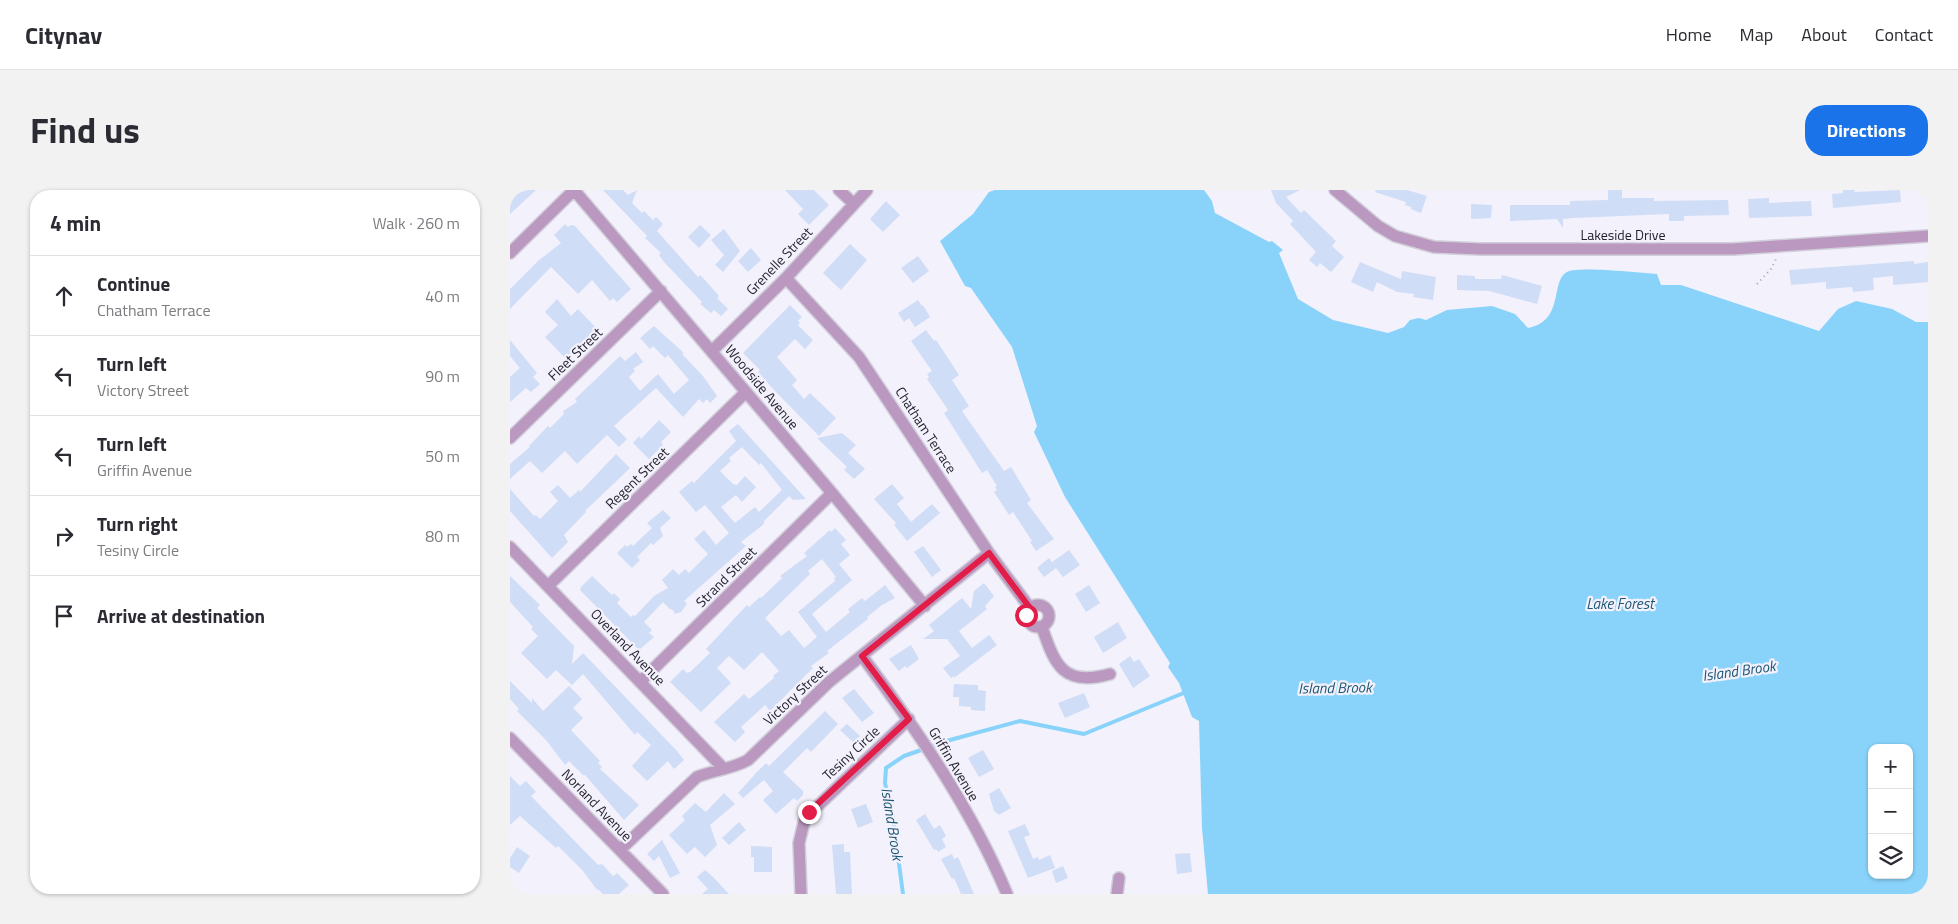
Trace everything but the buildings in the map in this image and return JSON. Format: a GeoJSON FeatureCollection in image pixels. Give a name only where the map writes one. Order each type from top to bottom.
{"type":"FeatureCollection","features":[{"type":"Feature","properties":{"kind":"street"},"geometry":{"type":"LineString","coordinates":[[510,253],[574,190]]}},
{"type":"Feature","properties":{"kind":"street","name":"Woodside Avenue"},"geometry":{"type":"LineString","coordinates":[[574,190],[832,493],[925,606]]}},
{"type":"Feature","properties":{"kind":"street"},"geometry":{"type":"LineString","coordinates":[[839,190],[854,204]]}},
{"type":"Feature","properties":{"kind":"street","name":"Grenelle Street"},"geometry":{"type":"LineString","coordinates":[[712,351],[786,278],[867,190]]}},
{"type":"Feature","properties":{"kind":"street","name":"Lakeside Drive"},"geometry":{"type":"LineString","coordinates":[[1335,190],[1378,226],[1395,236],[1434,247],[1662,250],[1776,246],[1928,236]]}},
{"type":"Feature","properties":{"kind":"street","name":"Chatham Terrace"},"geometry":{"type":"LineString","coordinates":[[786,278],[859,357],[989,553],[1030,608]]}},
{"type":"Feature","properties":{"kind":"street","name":"Fleet Street"},"geometry":{"type":"LineString","coordinates":[[510,438],[661,291]]}},
{"type":"Feature","properties":{"kind":"street","name":"Regent Street"},"geometry":{"type":"LineString","coordinates":[[548,586],[746,392]]}},
{"type":"Feature","properties":{"kind":"street","name":"Strand Street"},"geometry":{"type":"LineString","coordinates":[[640,682],[832,493]]}},
{"type":"Feature","properties":{"kind":"street","name":"Overland Avenue"},"geometry":{"type":"LineString","coordinates":[[510,547],[724,768]]}},
{"type":"Feature","properties":{"kind":"street","name":"Victory Street"},"geometry":{"type":"LineString","coordinates":[[620,850],[696,778],[724,768],[737,767],[748,760],[829,682],[989,553]]}},
{"type":"Feature","properties":{"kind":"street","name":"Chatham Terrace"},"geometry":{"type":"LineString","coordinates":[[1038,605],[1048,611],[1048,620],[1042,627],[1034,627],[1028,622],[1026,615],[1030,608],[1038,605]]}},
{"type":"Feature","properties":{"kind":"street"},"geometry":{"type":"LineString","coordinates":[[1042,627],[1056,663],[1067,672],[1079,678],[1090,680],[1110,674]]}},
{"type":"Feature","properties":{"kind":"street","name":"Griffin Avenue"},"geometry":{"type":"LineString","coordinates":[[862,656],[909,719],[931,755],[990,855],[1007,894]]}},
{"type":"Feature","properties":{"kind":"street","name":"Tesiny Circle"},"geometry":{"type":"LineString","coordinates":[[801,894],[799,843],[805,818],[909,719]]}},
{"type":"Feature","properties":{"kind":"street","name":"Norland Avenue"},"geometry":{"type":"LineString","coordinates":[[510,738],[663,894]]}},
{"type":"Feature","properties":{"kind":"street"},"geometry":{"type":"LineString","coordinates":[[1117,894],[1119,878]]}},
{"type":"Feature","properties":{"kind":"path"},"geometry":{"type":"LineString","coordinates":[[1757,284],[1777,260],[1776,246]]}},
{"type":"Feature","properties":{"kind":"water","name":"Lake Forest"},"geometry":{"type":"Polygon","coordinates":[[[995,190],[1204,190],[1212,201],[1215,213],[1269,242],[1272,241],[1283,250],[1279,253],[1298,299],[1333,320],[1388,333],[1404,327],[1410,320],[1419,318],[1426,320],[1447,310],[1492,306],[1515,314],[1528,328],[1540,324],[1552,310],[1562,277],[1567,272],[1574,270],[1610,270],[1657,274],[1661,285],[1681,285],[1819,331],[1838,309],[1856,301],[1892,309],[1916,322],[1928,322],[1928,894],[1208,894],[1202,828],[1199,721],[1192,717],[1179,683],[1168,667],[1170,663],[1065,497],[1034,432],[1037,426],[1012,347],[971,288],[965,286],[940,241],[973,214],[989,192],[995,190]]]}},
{"type":"Feature","properties":{"kind":"waterway","name":"Island Brook"},"geometry":{"type":"LineString","coordinates":[[903,894],[893,819],[885,783],[886,768],[904,756],[950,740],[1020,721],[1084,734],[1186,692]]}},
{"type":"Feature","properties":{"kind":"route"},"geometry":{"type":"LineString","coordinates":[[809,812],[909,719],[862,656],[989,553],[1015,591],[1030,608],[1026,615]]}}]}
